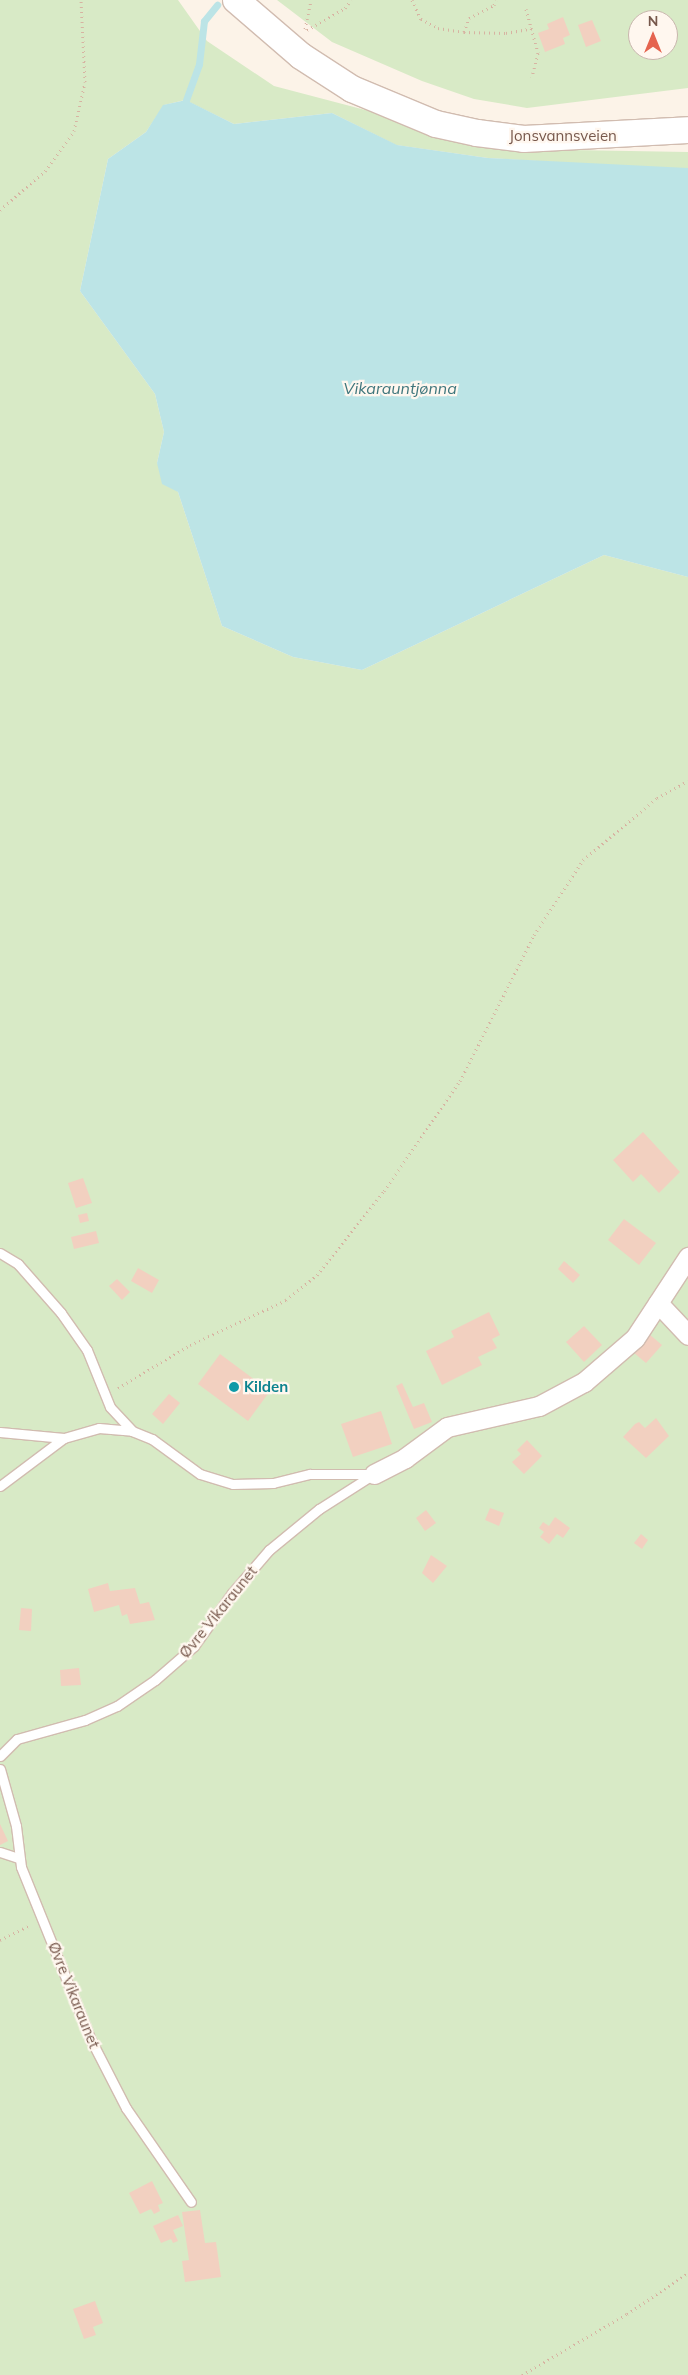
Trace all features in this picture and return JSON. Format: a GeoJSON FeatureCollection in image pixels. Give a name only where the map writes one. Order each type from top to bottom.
{"type":"FeatureCollection","features":[{"type":"Feature","properties":{"kind":"main road","name":"Jonsvannsveien"},"geometry":{"type":"LineString","coordinates":[[236,0],[301,56],[352,89],[436,124],[477,134],[524,139],[688,130]]}},
{"type":"Feature","properties":{"kind":"street","name":"Øvre Vikaraunet"},"geometry":{"type":"LineString","coordinates":[[374,1474],[404,1458],[447,1427],[539,1406],[584,1382],[634,1338],[688,1256]]}},
{"type":"Feature","properties":{"kind":"street"},"geometry":{"type":"LineString","coordinates":[[658,1303],[688,1335]]}},
{"type":"Feature","properties":{"kind":"lane","name":"Øvre Vikaraunet"},"geometry":{"type":"LineString","coordinates":[[0,1253],[18,1264],[32,1279],[87,1350],[104,1397],[132,1430]]}},
{"type":"Feature","properties":{"kind":"lane","name":"Øvre Vikaraunet"},"geometry":{"type":"LineString","coordinates":[[0,1486],[64,1438],[99,1428],[132,1430],[152,1439],[200,1474],[233,1484],[273,1482],[310,1474],[374,1474]]}},
{"type":"Feature","properties":{"kind":"lane","name":"Øvre Vikaraunet"},"geometry":{"type":"LineString","coordinates":[[0,1432],[64,1438]]}},
{"type":"Feature","properties":{"kind":"lane","name":"Øvre Vikaraunet"},"geometry":{"type":"LineString","coordinates":[[0,1756],[17,1739],[85,1720],[117,1706],[155,1680],[194,1646],[232,1592],[269,1550],[301,1522],[374,1474]]}},
{"type":"Feature","properties":{"kind":"lane","name":"Øvre Vikaraunet"},"geometry":{"type":"LineString","coordinates":[[0,1769],[16,1826],[19,1858],[90,2038],[126,2108],[191,2202]]}},
{"type":"Feature","properties":{"kind":"lane"},"geometry":{"type":"LineString","coordinates":[[0,1852],[19,1858]]}},
{"type":"Feature","properties":{"kind":"path"},"geometry":{"type":"LineString","coordinates":[[0,210],[45,171],[74,131],[85,82],[81,0]]}},
{"type":"Feature","properties":{"kind":"path"},"geometry":{"type":"LineString","coordinates":[[304,31],[311,0]]}},
{"type":"Feature","properties":{"kind":"path"},"geometry":{"type":"LineString","coordinates":[[304,31],[345,8],[351,0]]}},
{"type":"Feature","properties":{"kind":"path"},"geometry":{"type":"LineString","coordinates":[[412,0],[421,19],[438,28],[464,32],[506,33],[533,28]]}},
{"type":"Feature","properties":{"kind":"path"},"geometry":{"type":"LineString","coordinates":[[464,32],[469,18],[494,5],[496,0]]}},
{"type":"Feature","properties":{"kind":"path"},"geometry":{"type":"LineString","coordinates":[[526,9],[533,28],[538,53],[532,77]]}},
{"type":"Feature","properties":{"kind":"path"},"geometry":{"type":"LineString","coordinates":[[297,25],[312,36]]}},
{"type":"Feature","properties":{"kind":"path"},"geometry":{"type":"LineString","coordinates":[[104,1397],[190,1345],[286,1300],[317,1274],[384,1191],[460,1081],[534,935],[582,860],[657,798],[688,781]]}},
{"type":"Feature","properties":{"kind":"path"},"geometry":{"type":"LineString","coordinates":[[0,1940],[43,1919]]}},
{"type":"Feature","properties":{"kind":"path"},"geometry":{"type":"LineString","coordinates":[[522,2375],[627,2314],[688,2273]]}},
{"type":"Feature","properties":{"kind":"green space"},"geometry":{"type":"Polygon","coordinates":[[[0,0],[178,0],[207,41],[274,86],[514,149],[688,152],[688,168],[670,169],[488,158],[396,145],[332,113],[234,124],[185,100],[164,105],[146,132],[108,159],[80,291],[155,394],[164,432],[157,463],[178,492],[222,626],[293,657],[362,670],[604,555],[688,577],[688,2375],[0,2375],[0,0]]]}},
{"type":"Feature","properties":{"kind":"green space"},"geometry":{"type":"Polygon","coordinates":[[[277,0],[688,0],[688,88],[527,108],[474,99],[422,81],[332,42],[277,0]]]}},
{"type":"Feature","properties":{"kind":"water","name":"Vikarauntjønna"},"geometry":{"type":"Polygon","coordinates":[[[186,100],[234,124],[332,113],[397,145],[488,158],[688,168],[688,577],[604,555],[362,670],[293,657],[222,626],[178,492],[162,484],[157,463],[164,432],[155,394],[80,291],[108,159],[146,132],[163,105],[186,100]]]}},
{"type":"Feature","properties":{"kind":"building"},"geometry":{"type":"Polygon","coordinates":[[[563,17],[570,35],[563,38],[565,44],[545,52],[538,33],[549,29],[547,24],[563,17]]]}},
{"type":"Feature","properties":{"kind":"building"},"geometry":{"type":"Polygon","coordinates":[[[592,20],[601,41],[586,47],[578,25],[592,20]]]}},
{"type":"Feature","properties":{"kind":"building"},"geometry":{"type":"Polygon","coordinates":[[[643,1132],[680,1172],[659,1193],[641,1174],[633,1182],[613,1160],[643,1132]]]}},
{"type":"Feature","properties":{"kind":"building"},"geometry":{"type":"Polygon","coordinates":[[[83,1178],[92,1203],[76,1208],[68,1183],[83,1178]]]}},
{"type":"Feature","properties":{"kind":"building"},"geometry":{"type":"Polygon","coordinates":[[[87,1213],[89,1221],[80,1223],[78,1215],[87,1213]]]}},
{"type":"Feature","properties":{"kind":"building"},"geometry":{"type":"Polygon","coordinates":[[[624,1219],[656,1243],[639,1265],[608,1240],[624,1219]]]}},
{"type":"Feature","properties":{"kind":"building"},"geometry":{"type":"Polygon","coordinates":[[[96,1231],[99,1243],[74,1249],[71,1237],[96,1231]]]}},
{"type":"Feature","properties":{"kind":"building"},"geometry":{"type":"Polygon","coordinates":[[[564,1261],[580,1275],[573,1283],[558,1269],[564,1261]]]}},
{"type":"Feature","properties":{"kind":"building"},"geometry":{"type":"Polygon","coordinates":[[[138,1268],[159,1280],[152,1293],[131,1281],[138,1268]]]}},
{"type":"Feature","properties":{"kind":"building"},"geometry":{"type":"Polygon","coordinates":[[[117,1279],[130,1292],[122,1300],[109,1286],[117,1279]]]}},
{"type":"Feature","properties":{"kind":"building"},"geometry":{"type":"Polygon","coordinates":[[[489,1312],[500,1335],[492,1339],[497,1348],[478,1357],[482,1365],[442,1385],[426,1351],[454,1337],[451,1331],[489,1312]]]}},
{"type":"Feature","properties":{"kind":"building"},"geometry":{"type":"Polygon","coordinates":[[[584,1326],[602,1345],[584,1362],[566,1342],[584,1326]]]}},
{"type":"Feature","properties":{"kind":"building"},"geometry":{"type":"Polygon","coordinates":[[[649,1334],[662,1345],[646,1363],[633,1352],[649,1334]]]}},
{"type":"Feature","properties":{"kind":"building","name":"Kilden"},"geometry":{"type":"Polygon","coordinates":[[[220,1354],[270,1391],[248,1421],[198,1384],[220,1354]]]}},
{"type":"Feature","properties":{"kind":"building"},"geometry":{"type":"Polygon","coordinates":[[[402,1383],[413,1407],[424,1403],[432,1422],[414,1429],[396,1386],[402,1383]]]}},
{"type":"Feature","properties":{"kind":"building"},"geometry":{"type":"Polygon","coordinates":[[[169,1394],[180,1403],[163,1424],[152,1414],[169,1394]]]}},
{"type":"Feature","properties":{"kind":"building"},"geometry":{"type":"Polygon","coordinates":[[[381,1411],[392,1444],[353,1457],[341,1424],[381,1411]]]}},
{"type":"Feature","properties":{"kind":"building"},"geometry":{"type":"Polygon","coordinates":[[[656,1418],[669,1436],[646,1458],[623,1437],[635,1424],[639,1422],[645,1428],[656,1418]]]}},
{"type":"Feature","properties":{"kind":"building"},"geometry":{"type":"Polygon","coordinates":[[[527,1440],[542,1456],[524,1474],[512,1462],[521,1454],[517,1450],[527,1440]]]}},
{"type":"Feature","properties":{"kind":"building"},"geometry":{"type":"Polygon","coordinates":[[[490,1508],[504,1513],[499,1526],[485,1520],[490,1508]]]}},
{"type":"Feature","properties":{"kind":"building"},"geometry":{"type":"Polygon","coordinates":[[[426,1510],[436,1523],[425,1531],[416,1518],[426,1510]]]}},
{"type":"Feature","properties":{"kind":"building"},"geometry":{"type":"Polygon","coordinates":[[[555,1517],[570,1528],[563,1538],[557,1534],[549,1544],[540,1537],[544,1532],[539,1528],[543,1522],[549,1526],[555,1517]]]}},
{"type":"Feature","properties":{"kind":"building"},"geometry":{"type":"Polygon","coordinates":[[[641,1534],[648,1540],[642,1549],[634,1543],[641,1534]]]}},
{"type":"Feature","properties":{"kind":"building"},"geometry":{"type":"Polygon","coordinates":[[[431,1555],[447,1566],[433,1583],[422,1573],[431,1555]]]}},
{"type":"Feature","properties":{"kind":"building"},"geometry":{"type":"Polygon","coordinates":[[[108,1583],[110,1591],[135,1588],[140,1604],[149,1602],[155,1620],[130,1624],[127,1614],[122,1616],[119,1605],[94,1612],[88,1589],[108,1583]]]}},
{"type":"Feature","properties":{"kind":"building"},"geometry":{"type":"Polygon","coordinates":[[[21,1608],[32,1609],[31,1631],[19,1630],[21,1608]]]}},
{"type":"Feature","properties":{"kind":"building"},"geometry":{"type":"Polygon","coordinates":[[[79,1668],[81,1685],[61,1686],[60,1670],[79,1668]]]}},
{"type":"Feature","properties":{"kind":"building"},"geometry":{"type":"Polygon","coordinates":[[[0,1824],[8,1841],[0,1845],[0,1824]]]}},
{"type":"Feature","properties":{"kind":"building"},"geometry":{"type":"Polygon","coordinates":[[[152,2181],[163,2203],[158,2205],[160,2211],[154,2214],[151,2209],[140,2214],[129,2193],[152,2181]]]}},
{"type":"Feature","properties":{"kind":"building"},"geometry":{"type":"Polygon","coordinates":[[[200,2210],[205,2243],[216,2242],[221,2277],[185,2282],[182,2261],[189,2260],[182,2212],[200,2210]]]}},
{"type":"Feature","properties":{"kind":"building"},"geometry":{"type":"Polygon","coordinates":[[[178,2215],[183,2226],[173,2230],[178,2241],[173,2243],[171,2239],[161,2243],[153,2226],[178,2215]]]}},
{"type":"Feature","properties":{"kind":"building"},"geometry":{"type":"Polygon","coordinates":[[[95,2301],[103,2323],[93,2327],[96,2335],[84,2339],[73,2309],[95,2301]]]}},
{"type":"Feature","properties":{"kind":"waterway"},"geometry":{"type":"LineString","coordinates":[[186,100],[199,64],[204,21],[217,5]]}},
{"type":"Feature","properties":{"kind":"place","name":"Kilden"},"geometry":{"type":"Point","coordinates":[234,1387]}}]}
